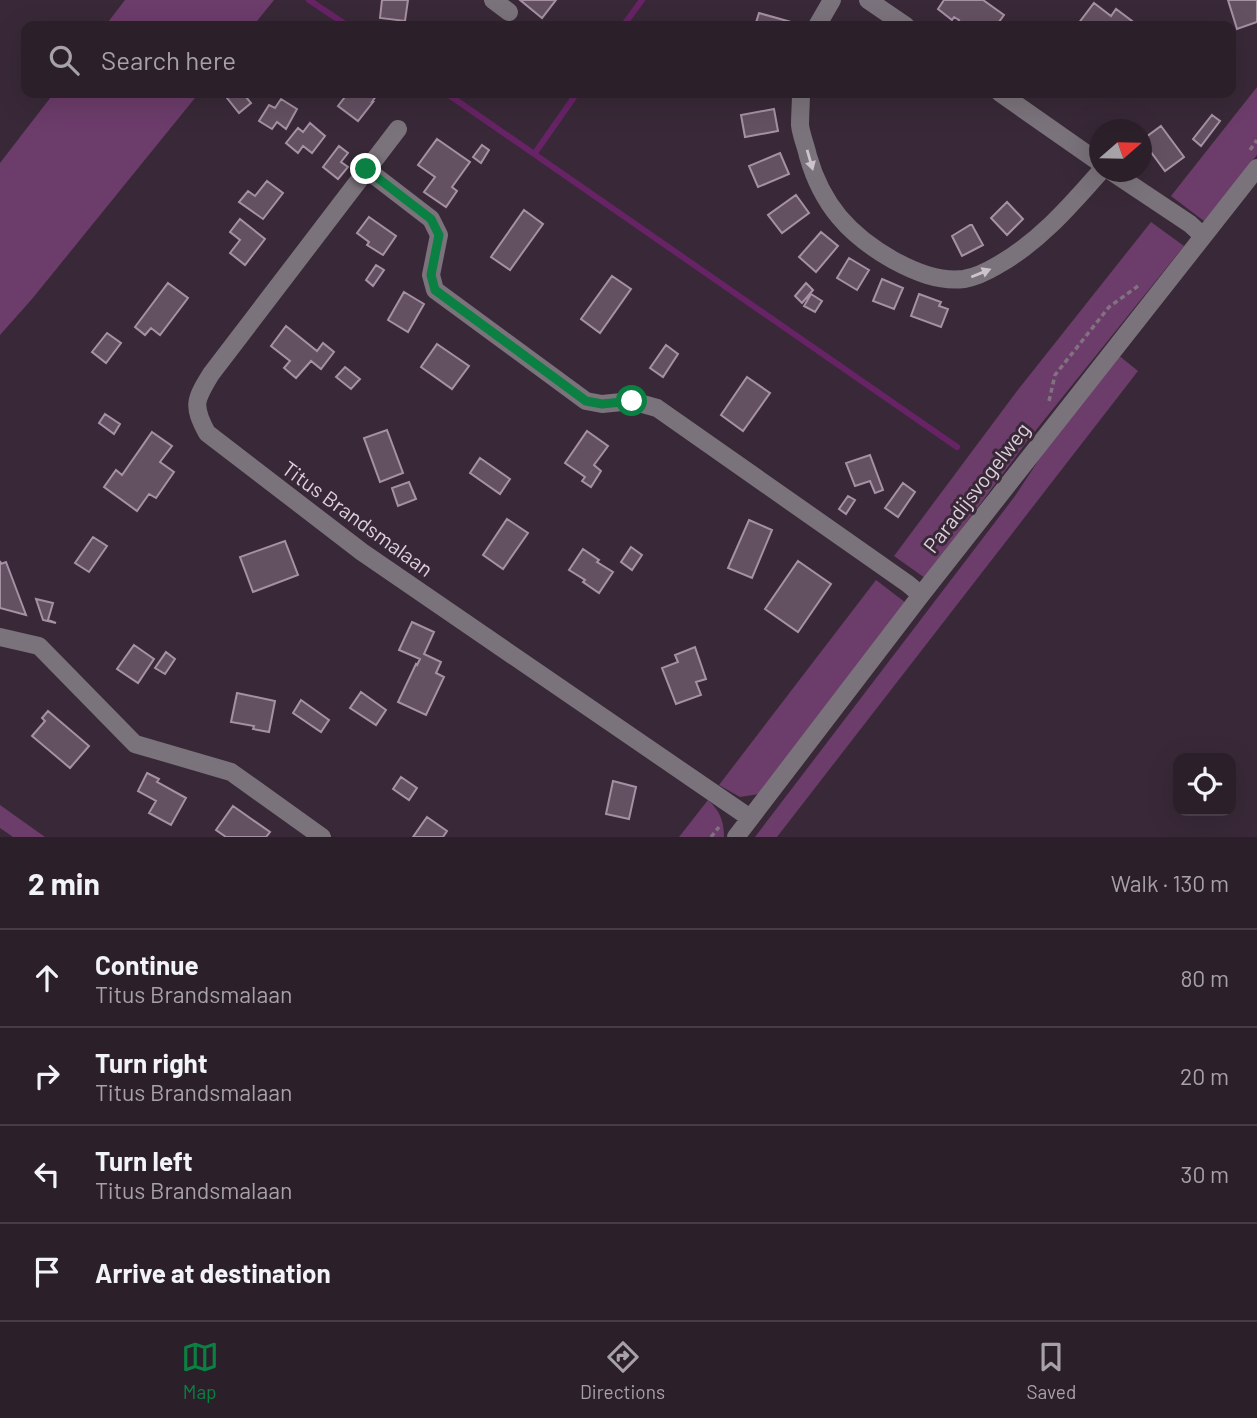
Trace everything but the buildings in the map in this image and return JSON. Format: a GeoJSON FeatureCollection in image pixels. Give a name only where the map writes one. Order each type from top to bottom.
{"type":"FeatureCollection","features":[{"type":"Feature","properties":{"kind":"street"},"geometry":{"type":"LineString","coordinates":[[493,0],[509,12]]}},
{"type":"Feature","properties":{"kind":"street"},"geometry":{"type":"LineString","coordinates":[[820,21],[832,0]]}},
{"type":"Feature","properties":{"kind":"street"},"geometry":{"type":"LineString","coordinates":[[868,0],[899,21]]}},
{"type":"Feature","properties":{"kind":"street"},"geometry":{"type":"LineString","coordinates":[[801,98],[800,128],[813,170],[827,202],[853,232],[884,255],[914,271],[941,278],[965,279],[984,273],[1014,256],[1051,225],[1091,182]]}},
{"type":"Feature","properties":{"kind":"street"},"geometry":{"type":"LineString","coordinates":[[1007,98],[1089,155]]}},
{"type":"Feature","properties":{"kind":"street","name":"Titus Brandsmalaan"},"geometry":{"type":"LineString","coordinates":[[398,129],[219,363],[198,396],[197,414],[207,433],[362,552],[750,818]]}},
{"type":"Feature","properties":{"kind":"street","name":"Paradijsvogelweg"},"geometry":{"type":"LineString","coordinates":[[736,837],[921,595],[1257,168]]}},
{"type":"Feature","properties":{"kind":"street"},"geometry":{"type":"LineString","coordinates":[[366,169],[431,219],[439,235],[431,275],[435,290],[586,401],[602,404],[632,401],[657,408],[921,595]]}},
{"type":"Feature","properties":{"kind":"street"},"geometry":{"type":"LineString","coordinates":[[1127,182],[1190,223],[1203,236]]}},
{"type":"Feature","properties":{"kind":"street"},"geometry":{"type":"LineString","coordinates":[[0,638],[39,646],[135,744],[231,772],[321,837]]}},
{"type":"Feature","properties":{"kind":"shaded area"},"geometry":{"type":"Polygon","coordinates":[[[125,0],[274,0],[257,21],[109,21],[125,0]]]}},
{"type":"Feature","properties":{"kind":"shaded area"},"geometry":{"type":"Polygon","coordinates":[[[1257,87],[1257,155],[1204,221],[1171,196],[1257,87]]]}},
{"type":"Feature","properties":{"kind":"shaded area"},"geometry":{"type":"Polygon","coordinates":[[[50,98],[195,98],[0,335],[0,163],[50,98]]]}},
{"type":"Feature","properties":{"kind":"shaded area"},"geometry":{"type":"Polygon","coordinates":[[[1151,222],[1184,246],[1028,440],[925,578],[894,556],[1017,391],[1151,222]]]}},
{"type":"Feature","properties":{"kind":"shaded area"},"geometry":{"type":"Polygon","coordinates":[[[1117,354],[1138,371],[777,837],[755,837],[1015,496],[1059,429],[1117,354]]]}},
{"type":"Feature","properties":{"kind":"shaded area"},"geometry":{"type":"Polygon","coordinates":[[[876,580],[906,603],[759,794],[740,797],[719,785],[876,580]]]}},
{"type":"Feature","properties":{"kind":"shaded area"},"geometry":{"type":"Polygon","coordinates":[[[708,800],[720,817],[724,837],[679,837],[708,800]]]}},
{"type":"Feature","properties":{"kind":"shaded area"},"geometry":{"type":"Polygon","coordinates":[[[0,805],[45,837],[13,837],[0,828],[0,805]]]}},
{"type":"Feature","properties":{"kind":"waterway"},"geometry":{"type":"LineString","coordinates":[[309,0],[340,21]]}},
{"type":"Feature","properties":{"kind":"waterway"},"geometry":{"type":"LineString","coordinates":[[627,21],[642,0]]}},
{"type":"Feature","properties":{"kind":"waterway"},"geometry":{"type":"LineString","coordinates":[[453,98],[957,447]]}},
{"type":"Feature","properties":{"kind":"waterway"},"geometry":{"type":"LineString","coordinates":[[535,153],[574,98]]}},
{"type":"Feature","properties":{"kind":"route"},"geometry":{"type":"LineString","coordinates":[[366,169],[431,219],[439,235],[431,275],[435,290],[586,401],[602,404],[632,401]]}}]}
